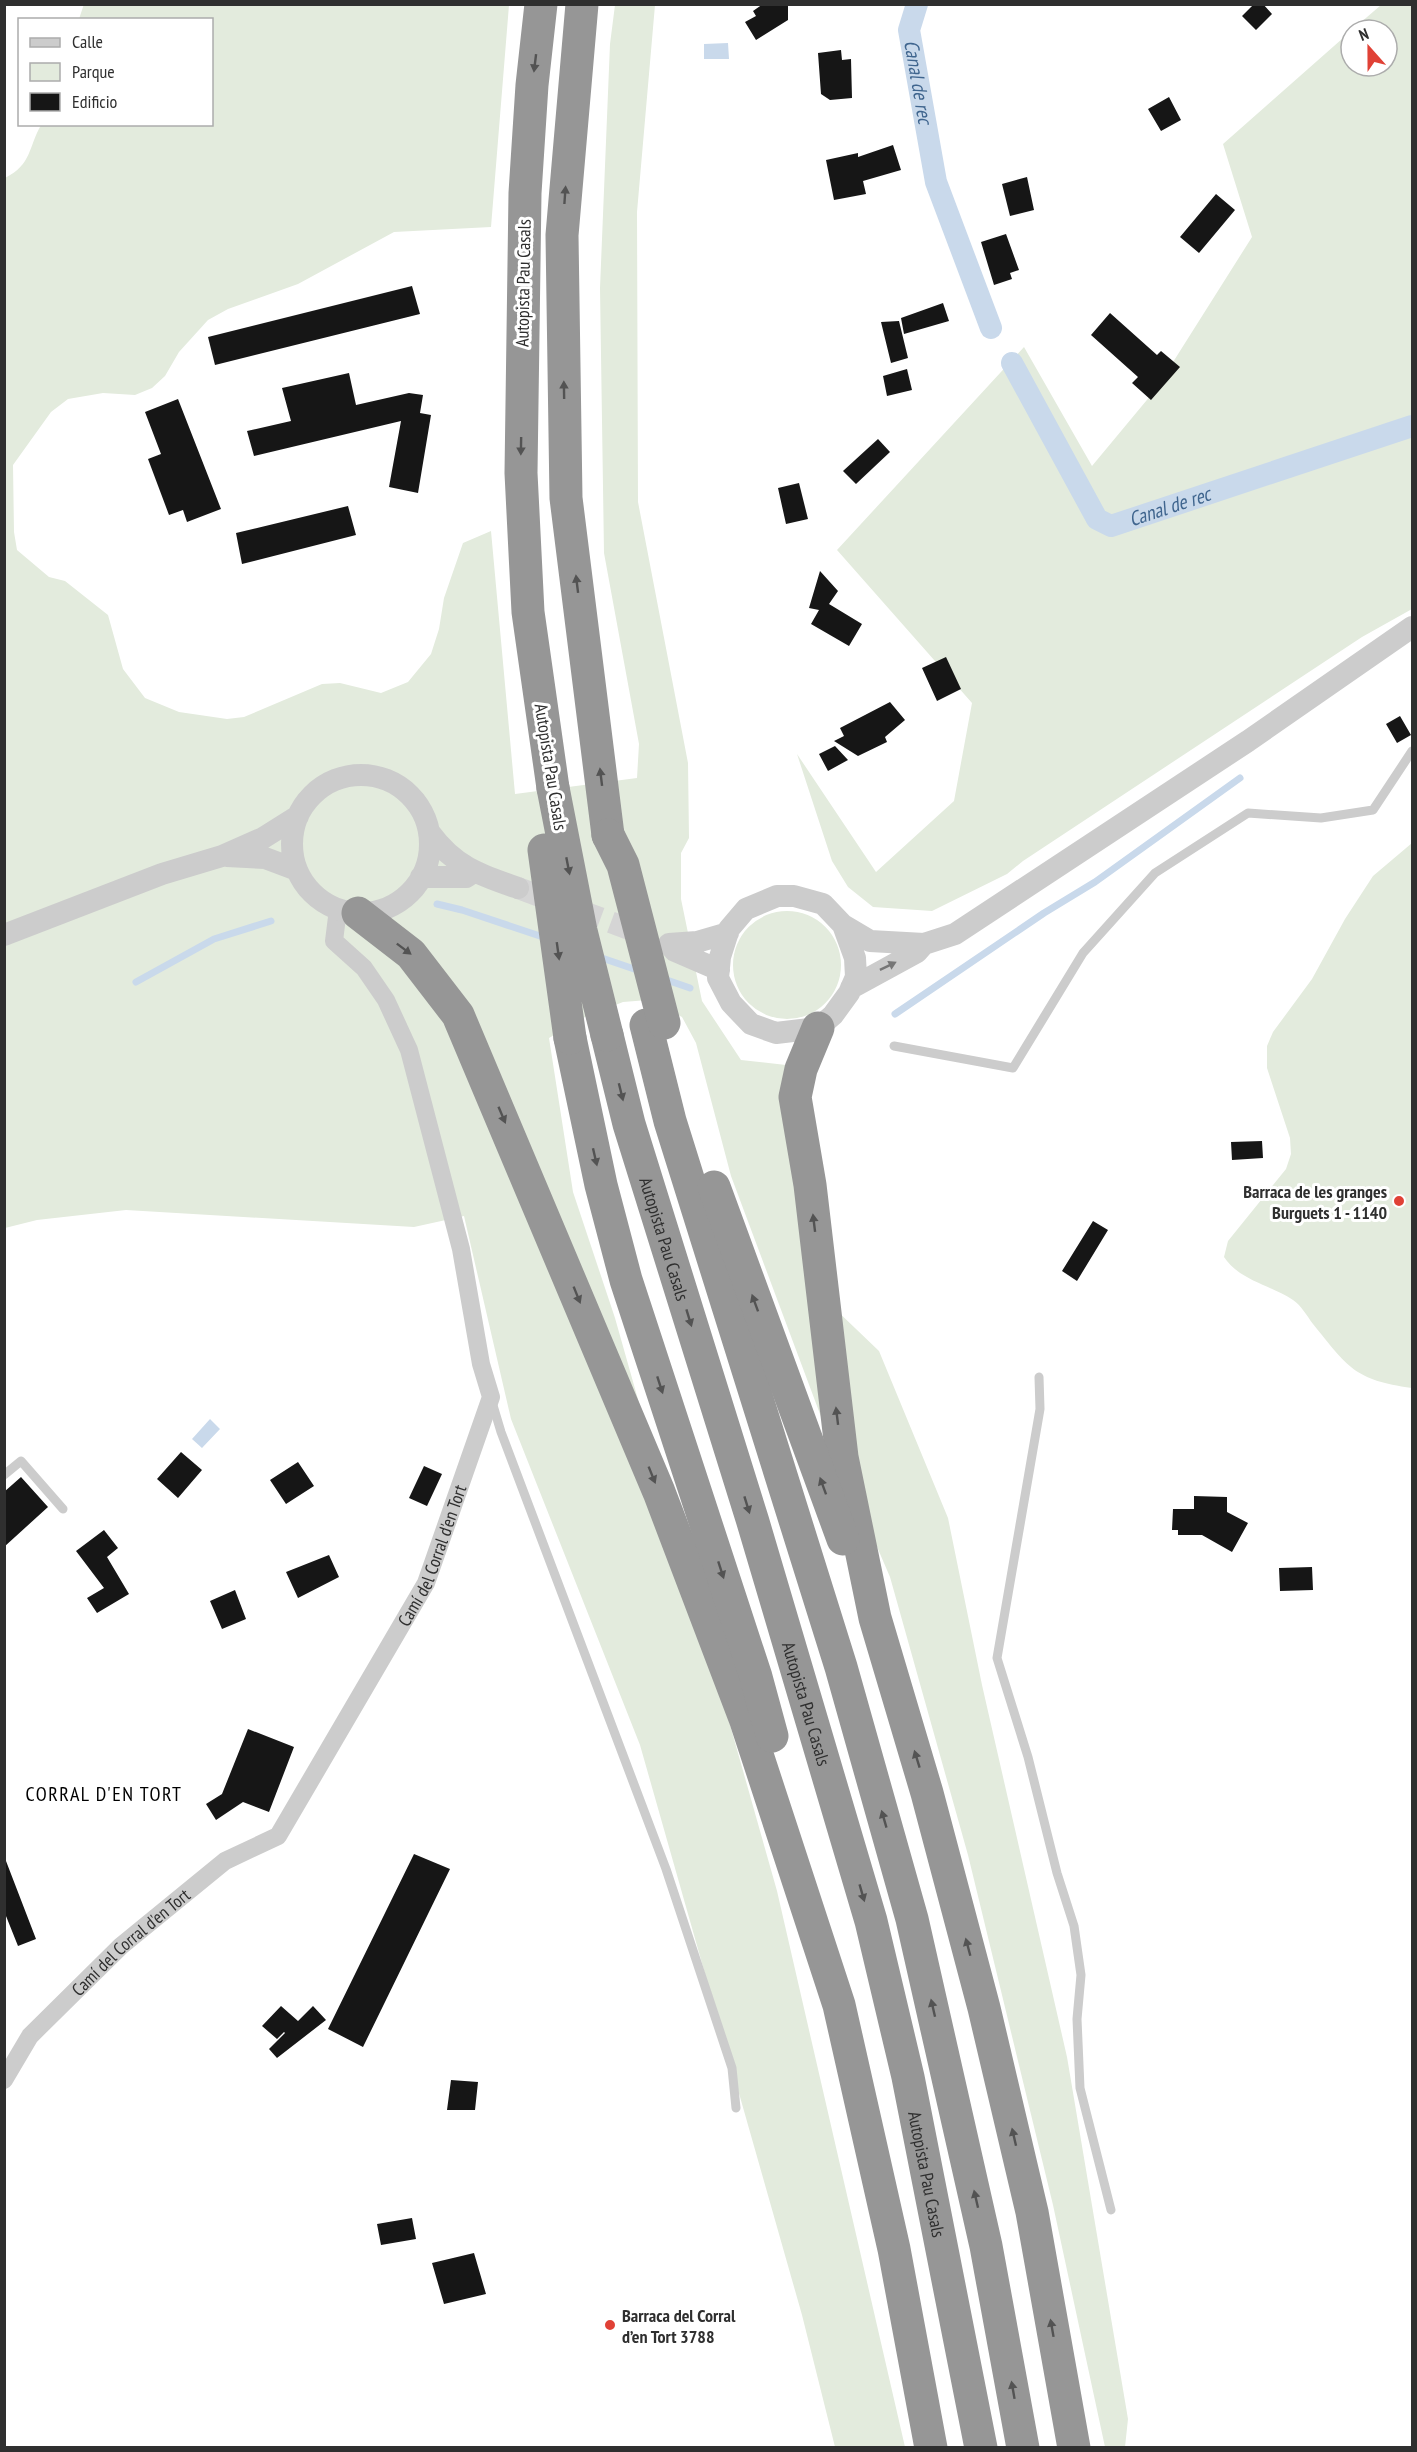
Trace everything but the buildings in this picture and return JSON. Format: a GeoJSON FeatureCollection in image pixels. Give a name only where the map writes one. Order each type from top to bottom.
{"type":"FeatureCollection","features":[{"type":"Feature","properties":{"kind":"highway","name":"Autopista Pau Casals"},"geometry":{"type":"LineString","coordinates":[[541,4],[532,85],[525,194],[521,473],[528,612],[544,789],[629,1124],[753,1522],[870,1922],[908,2078],[981,2448]]}},
{"type":"Feature","properties":{"kind":"highway"},"geometry":{"type":"LineString","coordinates":[[582,4],[571,108],[562,235],[566,498],[608,835],[621,912],[655,1024],[723,1216],[834,1517],[875,1618]]}},
{"type":"Feature","properties":{"kind":"highway"},"geometry":{"type":"LineString","coordinates":[[544,789],[570,1038],[602,1185],[626,1280],[756,1677],[824,1927],[839,2005],[894,2249],[931,2448]]}},
{"type":"Feature","properties":{"kind":"highway"},"geometry":{"type":"LineString","coordinates":[[348,911],[411,954],[444,993],[458,1015],[487,1078],[659,1492],[746,1721],[839,2005]]}},
{"type":"Feature","properties":{"kind":"highway"},"geometry":{"type":"LineString","coordinates":[[655,1024],[670,1121],[841,1667],[912,1919],[986,2246],[1023,2448]]}},
{"type":"Feature","properties":{"kind":"highway"},"geometry":{"type":"LineString","coordinates":[[818,1028],[801,1069],[795,1097],[810,1185],[842,1457],[875,1618],[927,1792],[984,2008],[1032,2212],[1074,2448]]}},
{"type":"Feature","properties":{"kind":"street"},"geometry":{"type":"LineString","coordinates":[[843,925],[855,958],[855,977],[851,988],[833,1015],[818,1028],[776,1033],[751,1024],[731,1003],[718,978],[720,957],[732,923],[746,909],[777,896],[794,896],[823,904],[843,925],[870,941],[924,944],[955,934],[1012,898],[1413,627]]}},
{"type":"Feature","properties":{"kind":"street"},"geometry":{"type":"LineString","coordinates":[[430,833],[429,856],[421,878],[405,897],[383,909],[348,911],[321,900],[307,887],[297,870],[292,837],[298,816],[308,800],[322,787],[338,779],[356,775],[375,776],[406,791],[417,803],[430,833],[444,852],[465,864],[472,873],[518,888]]}},
{"type":"Feature","properties":{"kind":"street"},"geometry":{"type":"LineString","coordinates":[[4,935],[162,874],[222,856],[263,838],[298,816]]}},
{"type":"Feature","properties":{"kind":"street"},"geometry":{"type":"LineString","coordinates":[[222,856],[265,858],[297,870]]}},
{"type":"Feature","properties":{"kind":"street"},"geometry":{"type":"LineString","coordinates":[[421,878],[466,877],[472,873]]}},
{"type":"Feature","properties":{"kind":"street"},"geometry":{"type":"LineString","coordinates":[[348,911],[334,941],[364,968],[386,1000],[409,1050],[459,1243],[481,1364],[490,1397]]}},
{"type":"Feature","properties":{"kind":"street"},"geometry":{"type":"LineString","coordinates":[[719,970],[675,951],[669,944],[697,942],[728,933]]}},
{"type":"Feature","properties":{"kind":"street"},"geometry":{"type":"LineString","coordinates":[[851,988],[917,952],[924,944]]}},
{"type":"Feature","properties":{"kind":"street","name":"Camí del Corral d'en Tort"},"geometry":{"type":"LineString","coordinates":[[4,2080],[30,2036],[121,1946],[225,1861],[278,1836],[426,1583],[490,1397]]}},
{"type":"Feature","properties":{"kind":"lane"},"geometry":{"type":"LineString","coordinates":[[894,1046],[1013,1068],[1083,953],[1155,873],[1248,813],[1321,818],[1373,810],[1413,751]]}},
{"type":"Feature","properties":{"kind":"lane"},"geometry":{"type":"LineString","coordinates":[[1039,1377],[1039,1420],[997,1658],[1028,1757],[1057,1873],[1074,1926],[1081,1975],[1077,2019],[1080,2088],[1111,2210]]}},
{"type":"Feature","properties":{"kind":"lane"},"geometry":{"type":"LineString","coordinates":[[490,1397],[501,1432],[666,1869],[732,2068],[736,2108]]}},
{"type":"Feature","properties":{"kind":"lane"},"geometry":{"type":"LineString","coordinates":[[4,1475],[21,1461],[63,1509]]}},
{"type":"Feature","properties":{"kind":"green space"},"geometry":{"type":"Polygon","coordinates":[[[84,4],[509,5],[491,227],[394,232],[298,284],[228,309],[208,320],[179,352],[165,376],[152,388],[135,395],[103,393],[68,399],[51,412],[13,465],[14,532],[17,550],[49,577],[65,581],[108,615],[123,669],[145,698],[179,712],[227,719],[244,717],[322,684],[340,683],[381,693],[408,682],[431,654],[439,629],[444,598],[463,543],[491,531],[515,794],[637,778],[639,744],[604,553],[600,288],[610,44],[615,5],[655,5],[637,212],[638,502],[688,763],[689,838],[681,853],[681,899],[702,1001],[741,1060],[786,1065],[808,1283],[879,1351],[948,1518],[982,1685],[1067,2057],[1128,2419],[1125,2447],[1105,2447],[1053,2205],[968,1855],[890,1577],[820,1414],[731,1176],[696,1043],[682,1017],[648,1000],[623,1002],[585,1017],[549,1038],[573,1192],[615,1318],[777,1891],[905,2447],[835,2447],[802,2315],[640,1745],[511,1419],[464,1216],[414,1227],[126,1210],[37,1220],[5,1228],[5,178],[14,173],[25,161],[40,126],[213,126],[213,18],[79,18],[84,4]]]}},
{"type":"Feature","properties":{"kind":"green space"},"geometry":{"type":"Polygon","coordinates":[[[1381,5],[1412,5],[1412,609],[1362,637],[1023,861],[1007,874],[932,911],[873,907],[848,887],[832,861],[797,754],[876,872],[954,801],[972,703],[837,550],[1024,347],[1092,466],[1156,389],[1252,237],[1223,144],[1339,42],[1339,78],[1399,78],[1399,18],[1366,18],[1381,5]]]}},
{"type":"Feature","properties":{"kind":"green space"},"geometry":{"type":"Polygon","coordinates":[[[1412,843],[1412,1388],[1364,1376],[1344,1361],[1296,1302],[1246,1277],[1230,1265],[1224,1257],[1228,1241],[1286,1169],[1291,1154],[1290,1138],[1267,1068],[1267,1046],[1273,1032],[1312,979],[1345,919],[1373,876],[1412,843]]]}},
{"type":"Feature","properties":{"kind":"green space"},"geometry":{"type":"Polygon","coordinates":[[[787,911],[808,915],[825,927],[837,944],[841,965],[837,986],[825,1003],[808,1015],[787,1019],[766,1015],[749,1003],[737,986],[733,965],[737,944],[749,927],[766,915],[787,911]]]}},
{"type":"Feature","properties":{"kind":"water"},"geometry":{"type":"Polygon","coordinates":[[[728,43],[729,59],[704,59],[704,44],[728,43]]]}},
{"type":"Feature","properties":{"kind":"water"},"geometry":{"type":"Polygon","coordinates":[[[210,1419],[220,1429],[202,1448],[192,1439],[210,1419]]]}},
{"type":"Feature","properties":{"kind":"waterway","name":"Canal de rec"},"geometry":{"type":"LineString","coordinates":[[917,4],[909,30],[936,182],[991,328]]}},
{"type":"Feature","properties":{"kind":"waterway","name":"Canal de rec"},"geometry":{"type":"LineString","coordinates":[[1012,363],[1097,519],[1111,526],[1412,426]]}},
{"type":"Feature","properties":{"kind":"waterway"},"geometry":{"type":"LineString","coordinates":[[895,1014],[1044,913],[1095,882],[1240,778]]}},
{"type":"Feature","properties":{"kind":"waterway"},"geometry":{"type":"LineString","coordinates":[[437,904],[546,938]]}},
{"type":"Feature","properties":{"kind":"waterway"},"geometry":{"type":"LineString","coordinates":[[136,982],[214,939],[271,921]]}},
{"type":"Feature","properties":{"kind":"waterway"},"geometry":{"type":"LineString","coordinates":[[596,956],[640,971]]}},
{"type":"Feature","properties":{"kind":"waterway"},"geometry":{"type":"LineString","coordinates":[[661,978],[690,988]]}},
{"type":"Feature","properties":{"kind":"tunnel"},"geometry":{"type":"LineString","coordinates":[[518,888],[651,937]]}},
{"type":"Feature","properties":{"kind":"place","name":"Barraca de les granges Burguets 1 - 1140"},"geometry":{"type":"Point","coordinates":[1399,1201]}},
{"type":"Feature","properties":{"kind":"place","name":"Barraca del Corral d’en Tort 3788"},"geometry":{"type":"Point","coordinates":[610,2325]}},
{"type":"Feature","properties":{"kind":"district","name":"CORRAL D'EN TORT"},"geometry":{"type":"Point","coordinates":[104,1794]}}]}
